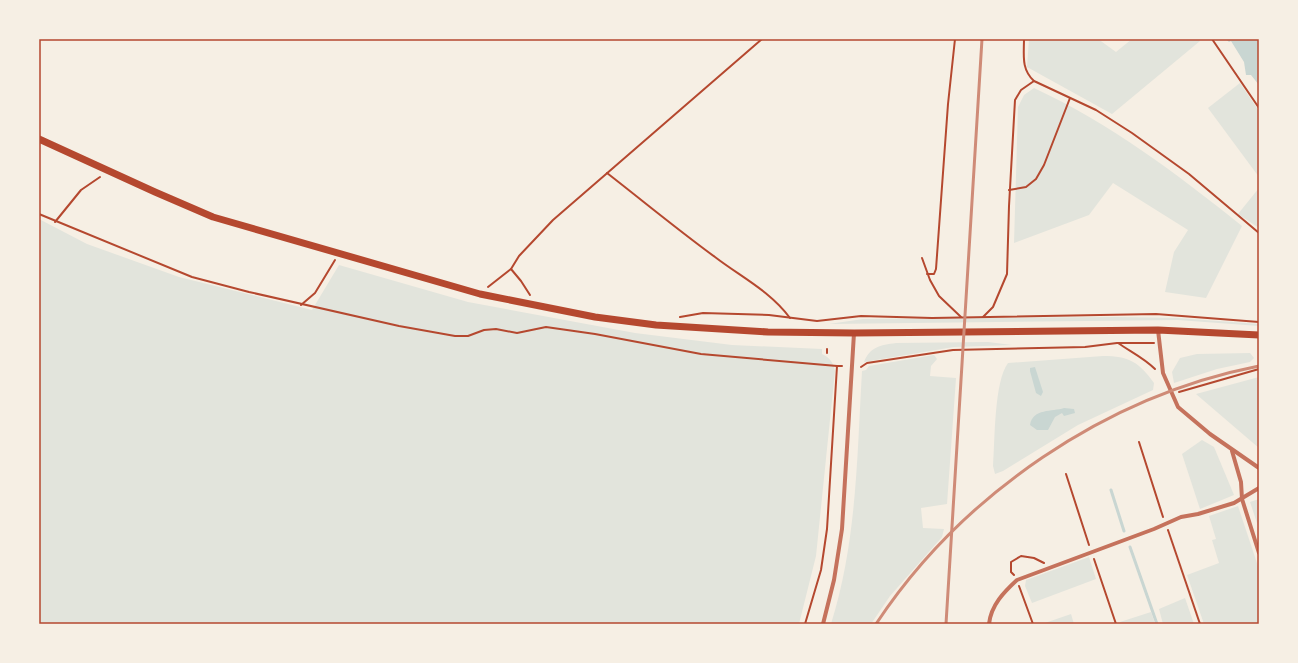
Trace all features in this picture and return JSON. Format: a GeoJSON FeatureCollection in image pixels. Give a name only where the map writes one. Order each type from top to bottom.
{"type":"FeatureCollection","features":[{"type":"Feature","properties":{"kind":"main road"},"geometry":{"type":"LineString","coordinates":[[39,139],[213,217],[480,294],[595,317],[656,325],[768,332],[854,333],[1158,330],[1259,335]]}},
{"type":"Feature","properties":{"kind":"street"},"geometry":{"type":"LineString","coordinates":[[1158,330],[1163,373],[1178,407],[1232,450],[1259,468]]}},
{"type":"Feature","properties":{"kind":"street"},"geometry":{"type":"LineString","coordinates":[[823,624],[834,580],[842,529],[854,333]]}},
{"type":"Feature","properties":{"kind":"street"},"geometry":{"type":"LineString","coordinates":[[1232,450],[1241,482],[1242,499],[1259,553]]}},
{"type":"Feature","properties":{"kind":"street"},"geometry":{"type":"LineString","coordinates":[[989,624],[1000,595],[1018,580],[1154,529],[1180,517],[1198,514],[1242,499],[1259,488]]}},
{"type":"Feature","properties":{"kind":"path"},"geometry":{"type":"LineString","coordinates":[[480,294],[511,269],[519,256],[532,241],[606,173],[722,76],[762,39]]}},
{"type":"Feature","properties":{"kind":"path"},"geometry":{"type":"LineString","coordinates":[[927,274],[934,274],[936,269],[948,104],[956,39]]}},
{"type":"Feature","properties":{"kind":"path"},"geometry":{"type":"LineString","coordinates":[[1024,39],[1025,69],[1027,75],[1034,80],[1112,119],[1194,178],[1259,233]]}},
{"type":"Feature","properties":{"kind":"path"},"geometry":{"type":"LineString","coordinates":[[1212,39],[1259,108]]}},
{"type":"Feature","properties":{"kind":"path"},"geometry":{"type":"LineString","coordinates":[[983,316],[993,307],[1006,280],[1008,267],[1010,190],[1015,100],[1021,90],[1034,80]]}},
{"type":"Feature","properties":{"kind":"path"},"geometry":{"type":"LineString","coordinates":[[1010,190],[1026,187],[1036,179],[1044,165],[1070,98]]}},
{"type":"Feature","properties":{"kind":"path"},"geometry":{"type":"LineString","coordinates":[[55,222],[82,190],[93,180],[110,172]]}},
{"type":"Feature","properties":{"kind":"path"},"geometry":{"type":"LineString","coordinates":[[606,173],[716,258],[763,290],[781,306],[790,318]]}},
{"type":"Feature","properties":{"kind":"path"},"geometry":{"type":"LineString","coordinates":[[39,214],[55,222],[192,277],[301,305],[399,326],[455,336],[468,336],[484,330],[496,329],[517,333],[546,327],[596,334],[701,354],[842,366]]}},
{"type":"Feature","properties":{"kind":"path"},"geometry":{"type":"LineString","coordinates":[[301,305],[315,293],[329,272],[338,254]]}},
{"type":"Feature","properties":{"kind":"path"},"geometry":{"type":"LineString","coordinates":[[922,258],[927,274],[939,296],[962,317]]}},
{"type":"Feature","properties":{"kind":"path"},"geometry":{"type":"LineString","coordinates":[[511,269],[526,287],[534,306]]}},
{"type":"Feature","properties":{"kind":"path"},"geometry":{"type":"LineString","coordinates":[[674,317],[703,313],[769,315],[825,320],[861,316],[962,317],[1156,314],[1259,322]]}},
{"type":"Feature","properties":{"kind":"path"},"geometry":{"type":"LineString","coordinates":[[862,367],[867,363],[953,350],[1085,347],[1117,343],[1159,343]]}},
{"type":"Feature","properties":{"kind":"path"},"geometry":{"type":"LineString","coordinates":[[1117,343],[1129,351],[1137,354],[1156,371],[1163,373]]}},
{"type":"Feature","properties":{"kind":"path"},"geometry":{"type":"LineString","coordinates":[[805,624],[821,570],[827,530],[837,366]]}},
{"type":"Feature","properties":{"kind":"path"},"geometry":{"type":"LineString","coordinates":[[1172,394],[1259,369]]}},
{"type":"Feature","properties":{"kind":"path"},"geometry":{"type":"LineString","coordinates":[[1139,442],[1200,624]]}},
{"type":"Feature","properties":{"kind":"path"},"geometry":{"type":"LineString","coordinates":[[1033,624],[1018,580],[1011,572],[1011,562],[1021,556],[1034,558],[1053,567]]}},
{"type":"Feature","properties":{"kind":"shaded area"},"geometry":{"type":"Polygon","coordinates":[[[1029,39],[1098,39],[1116,52],[1132,39],[1198,39],[1200,41],[1112,114],[1027,67],[1029,39]]]}},
{"type":"Feature","properties":{"kind":"shaded area"},"geometry":{"type":"Polygon","coordinates":[[[1226,39],[1259,39],[1259,85],[1251,75],[1246,75],[1244,62],[1231,41],[1229,42],[1226,39]]]}},
{"type":"Feature","properties":{"kind":"shaded area"},"geometry":{"type":"Polygon","coordinates":[[[1240,83],[1259,111],[1259,177],[1208,108],[1240,83]]]}},
{"type":"Feature","properties":{"kind":"shaded area"},"geometry":{"type":"Polygon","coordinates":[[[1034,88],[1090,117],[1142,151],[1242,226],[1206,298],[1165,292],[1174,252],[1188,230],[1113,183],[1089,215],[1014,243],[1018,107],[1024,95],[1034,88]]]}},
{"type":"Feature","properties":{"kind":"shaded area"},"geometry":{"type":"Polygon","coordinates":[[[1259,188],[1259,228],[1238,214],[1259,188]]]}},
{"type":"Feature","properties":{"kind":"shaded area"},"geometry":{"type":"Polygon","coordinates":[[[39,219],[87,244],[179,277],[312,310],[339,265],[468,302],[635,333],[732,345],[822,349],[822,354],[831,361],[835,371],[816,556],[799,624],[39,624],[39,219]]]}},
{"type":"Feature","properties":{"kind":"shaded area"},"geometry":{"type":"Polygon","coordinates":[[[1178,318],[1259,324],[1259,326],[1178,320],[829,324],[863,319],[1178,318]]]}},
{"type":"Feature","properties":{"kind":"shaded area"},"geometry":{"type":"Polygon","coordinates":[[[988,342],[1012,345],[954,347],[864,362],[869,353],[876,348],[896,343],[988,342]]]}},
{"type":"Feature","properties":{"kind":"shaded area"},"geometry":{"type":"Polygon","coordinates":[[[1250,353],[1254,358],[1250,362],[1217,369],[1174,383],[1172,372],[1180,358],[1197,354],[1250,353]]]}},
{"type":"Feature","properties":{"kind":"shaded area"},"geometry":{"type":"Polygon","coordinates":[[[934,355],[937,359],[931,366],[930,376],[956,378],[947,504],[921,508],[923,528],[944,529],[942,537],[890,596],[871,624],[831,624],[840,593],[851,530],[857,467],[862,371],[866,370],[869,366],[934,355]]]}},
{"type":"Feature","properties":{"kind":"shaded area"},"geometry":{"type":"Polygon","coordinates":[[[1103,356],[1120,357],[1138,365],[1154,383],[1153,390],[1078,425],[1003,471],[995,474],[993,466],[998,397],[1003,372],[1008,363],[1103,356]]]}},
{"type":"Feature","properties":{"kind":"shaded area"},"geometry":{"type":"Polygon","coordinates":[[[1035,367],[1043,392],[1041,396],[1036,393],[1030,371],[1030,368],[1035,367]]]}},
{"type":"Feature","properties":{"kind":"shaded area"},"geometry":{"type":"Polygon","coordinates":[[[1259,377],[1259,448],[1196,394],[1259,377]]]}},
{"type":"Feature","properties":{"kind":"shaded area"},"geometry":{"type":"Polygon","coordinates":[[[1064,408],[1074,409],[1075,413],[1064,416],[1062,413],[1055,417],[1048,430],[1037,430],[1030,425],[1035,416],[1039,413],[1064,408]]]}},
{"type":"Feature","properties":{"kind":"shaded area"},"geometry":{"type":"Polygon","coordinates":[[[1202,440],[1214,447],[1234,495],[1200,509],[1182,454],[1202,440]]]}},
{"type":"Feature","properties":{"kind":"shaded area"},"geometry":{"type":"Polygon","coordinates":[[[1259,499],[1259,529],[1250,502],[1259,499]]]}},
{"type":"Feature","properties":{"kind":"shaded area"},"geometry":{"type":"Polygon","coordinates":[[[1238,506],[1259,569],[1259,624],[1204,624],[1187,575],[1219,563],[1212,540],[1216,539],[1209,516],[1238,506]]]}},
{"type":"Feature","properties":{"kind":"shaded area"},"geometry":{"type":"Polygon","coordinates":[[[1089,557],[1096,579],[1032,603],[1025,586],[1026,580],[1089,557]]]}},
{"type":"Feature","properties":{"kind":"shaded area"},"geometry":{"type":"Polygon","coordinates":[[[1185,598],[1194,624],[1163,624],[1159,609],[1185,598]]]}},
{"type":"Feature","properties":{"kind":"shaded area"},"geometry":{"type":"Polygon","coordinates":[[[1151,612],[1155,624],[1121,624],[1120,622],[1151,612]]]}},
{"type":"Feature","properties":{"kind":"shaded area"},"geometry":{"type":"Polygon","coordinates":[[[1071,614],[1074,624],[1042,624],[1071,614]]]}},
{"type":"Feature","properties":{"kind":"waterway"},"geometry":{"type":"LineString","coordinates":[[1111,490],[1124,531]]}},
{"type":"Feature","properties":{"kind":"waterway"},"geometry":{"type":"LineString","coordinates":[[1130,547],[1157,624]]}},
{"type":"Feature","properties":{"kind":"railway"},"geometry":{"type":"LineString","coordinates":[[946,624],[982,39]]}},
{"type":"Feature","properties":{"kind":"railway"},"geometry":{"type":"LineString","coordinates":[[876,624],[911,577],[951,533],[995,493],[1042,458],[1093,427],[1147,401],[1202,380],[1259,366]]}}]}
